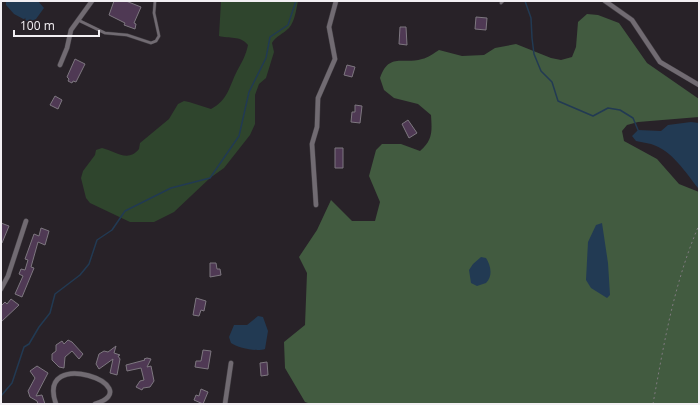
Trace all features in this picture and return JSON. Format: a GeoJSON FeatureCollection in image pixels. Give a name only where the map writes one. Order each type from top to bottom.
{"type":"FeatureCollection","features":[{"type":"Feature","properties":{"kind":"street"},"geometry":{"type":"LineString","coordinates":[[60,65],[71,30],[92,1]]}},
{"type":"Feature","properties":{"kind":"street"},"geometry":{"type":"LineString","coordinates":[[316,205],[312,144],[317,127],[318,98],[335,58],[329,27],[336,1]]}},
{"type":"Feature","properties":{"kind":"street"},"geometry":{"type":"LineString","coordinates":[[605,1],[632,20],[660,62],[699,85]]}},
{"type":"Feature","properties":{"kind":"street"},"geometry":{"type":"LineString","coordinates":[[1,289],[8,276],[26,221]]}},
{"type":"Feature","properties":{"kind":"street"},"geometry":{"type":"LineString","coordinates":[[225,404],[231,363]]}},
{"type":"Feature","properties":{"kind":"street"},"geometry":{"type":"LineString","coordinates":[[56,404],[52,395],[54,386],[58,379],[74,373],[88,374],[100,379],[109,386],[111,394],[110,398],[106,401],[95,404]]}},
{"type":"Feature","properties":{"kind":"lane"},"geometry":{"type":"LineString","coordinates":[[78,20],[105,33],[127,36],[151,43],[156,41],[159,36],[154,13],[155,1]]}},
{"type":"Feature","properties":{"kind":"path"},"geometry":{"type":"LineString","coordinates":[[653,404],[666,331],[676,289],[699,225]]}},
{"type":"Feature","properties":{"kind":"green space"},"geometry":{"type":"Polygon","coordinates":[[[221,1],[298,1],[293,22],[287,30],[272,43],[274,52],[266,78],[259,84],[255,95],[255,124],[250,135],[224,168],[210,178],[174,212],[154,222],[130,222],[90,203],[86,198],[81,178],[83,171],[95,155],[96,150],[102,148],[126,156],[135,153],[139,149],[140,143],[169,119],[178,104],[184,101],[211,109],[225,97],[244,58],[248,45],[242,40],[219,36],[221,1]]]}},
{"type":"Feature","properties":{"kind":"green space"},"geometry":{"type":"Polygon","coordinates":[[[587,14],[598,15],[619,23],[647,63],[699,99],[699,117],[638,122],[627,125],[622,131],[624,141],[657,159],[679,184],[699,192],[699,404],[311,404],[305,402],[285,368],[284,342],[305,325],[307,273],[299,257],[317,230],[331,200],[352,221],[375,221],[380,202],[369,176],[376,150],[382,144],[401,144],[420,151],[427,143],[431,135],[431,115],[418,104],[394,98],[384,90],[380,78],[384,70],[392,62],[429,57],[439,50],[462,56],[484,55],[495,48],[516,44],[551,58],[561,60],[572,57],[576,47],[578,22],[587,14]]]}},
{"type":"Feature","properties":{"kind":"water"},"geometry":{"type":"Polygon","coordinates":[[[6,1],[38,1],[44,8],[36,19],[29,22],[14,14],[6,5],[6,1]]]}},
{"type":"Feature","properties":{"kind":"water"},"geometry":{"type":"Polygon","coordinates":[[[691,122],[699,123],[698,188],[678,163],[666,152],[651,144],[636,141],[632,136],[638,130],[661,131],[668,125],[691,122]]]}},
{"type":"Feature","properties":{"kind":"water"},"geometry":{"type":"Polygon","coordinates":[[[602,223],[608,263],[610,295],[607,298],[591,288],[586,280],[588,242],[596,225],[602,223]]]}},
{"type":"Feature","properties":{"kind":"water"},"geometry":{"type":"Polygon","coordinates":[[[481,257],[486,258],[488,261],[490,277],[486,283],[477,286],[471,283],[469,270],[481,257]]]}},
{"type":"Feature","properties":{"kind":"water"},"geometry":{"type":"Polygon","coordinates":[[[258,316],[263,317],[268,331],[265,349],[248,349],[231,343],[229,337],[234,325],[247,325],[258,316]]]}},
{"type":"Feature","properties":{"kind":"building"},"geometry":{"type":"Polygon","coordinates":[[[114,1],[126,1],[141,7],[134,23],[136,24],[135,29],[124,25],[125,23],[109,15],[114,1]]]}},
{"type":"Feature","properties":{"kind":"building"},"geometry":{"type":"Polygon","coordinates":[[[476,17],[487,18],[486,30],[475,29],[476,17]]]}},
{"type":"Feature","properties":{"kind":"building"},"geometry":{"type":"Polygon","coordinates":[[[400,27],[406,27],[407,45],[399,44],[400,27]]]}},
{"type":"Feature","properties":{"kind":"building"},"geometry":{"type":"Polygon","coordinates":[[[75,59],[85,64],[76,82],[73,81],[72,83],[68,81],[69,79],[67,77],[75,59]]]}},
{"type":"Feature","properties":{"kind":"building"},"geometry":{"type":"Polygon","coordinates":[[[347,65],[355,67],[352,77],[344,75],[347,65]]]}},
{"type":"Feature","properties":{"kind":"building"},"geometry":{"type":"Polygon","coordinates":[[[55,96],[62,100],[58,109],[50,105],[55,96]]]}},
{"type":"Feature","properties":{"kind":"building"},"geometry":{"type":"Polygon","coordinates":[[[355,105],[362,106],[360,123],[351,122],[352,112],[355,112],[355,105]]]}},
{"type":"Feature","properties":{"kind":"building"},"geometry":{"type":"Polygon","coordinates":[[[408,120],[417,133],[409,138],[402,124],[408,120]]]}},
{"type":"Feature","properties":{"kind":"building"},"geometry":{"type":"Polygon","coordinates":[[[335,148],[343,148],[343,168],[335,168],[335,148]]]}},
{"type":"Feature","properties":{"kind":"building"},"geometry":{"type":"Polygon","coordinates":[[[1,223],[9,226],[2,243],[1,243],[1,223]]]}},
{"type":"Feature","properties":{"kind":"building"},"geometry":{"type":"Polygon","coordinates":[[[41,228],[49,231],[45,245],[38,242],[31,267],[34,268],[22,297],[15,294],[23,276],[19,274],[21,269],[25,270],[28,260],[25,259],[34,234],[39,236],[41,228]]]}},
{"type":"Feature","properties":{"kind":"building"},"geometry":{"type":"Polygon","coordinates":[[[210,263],[216,263],[217,269],[220,269],[221,275],[210,277],[210,263]]]}},
{"type":"Feature","properties":{"kind":"building"},"geometry":{"type":"Polygon","coordinates":[[[196,298],[206,301],[204,311],[201,310],[199,316],[193,315],[196,298]]]}},
{"type":"Feature","properties":{"kind":"building"},"geometry":{"type":"Polygon","coordinates":[[[11,299],[19,305],[1,322],[1,306],[5,302],[7,304],[11,299]]]}},
{"type":"Feature","properties":{"kind":"building"},"geometry":{"type":"Polygon","coordinates":[[[68,340],[72,342],[83,354],[79,359],[72,351],[65,357],[64,368],[59,367],[52,360],[52,354],[56,351],[56,345],[62,341],[64,344],[68,340]]]}},
{"type":"Feature","properties":{"kind":"building"},"geometry":{"type":"Polygon","coordinates":[[[116,346],[114,353],[120,355],[118,356],[120,359],[117,375],[110,373],[113,359],[99,369],[96,364],[99,354],[104,351],[108,352],[116,346]]]}},
{"type":"Feature","properties":{"kind":"building"},"geometry":{"type":"Polygon","coordinates":[[[203,350],[211,351],[208,369],[195,367],[196,361],[201,361],[203,350]]]}},
{"type":"Feature","properties":{"kind":"building"},"geometry":{"type":"Polygon","coordinates":[[[144,359],[151,359],[147,367],[151,366],[154,381],[150,387],[143,388],[142,390],[136,387],[140,381],[144,380],[141,368],[127,371],[126,365],[145,360],[144,359]]]}},
{"type":"Feature","properties":{"kind":"building"},"geometry":{"type":"Polygon","coordinates":[[[267,362],[268,375],[261,376],[260,363],[267,362]]]}},
{"type":"Feature","properties":{"kind":"building"},"geometry":{"type":"Polygon","coordinates":[[[37,366],[48,373],[36,396],[42,395],[45,404],[38,404],[37,401],[30,397],[28,391],[35,378],[30,371],[37,366]]]}},
{"type":"Feature","properties":{"kind":"building"},"geometry":{"type":"Polygon","coordinates":[[[201,389],[208,392],[203,404],[194,400],[196,395],[199,396],[201,389]]]}},
{"type":"Feature","properties":{"kind":"waterway"},"geometry":{"type":"LineString","coordinates":[[1,396],[12,383],[24,347],[29,344],[39,327],[50,313],[55,294],[80,275],[89,264],[97,240],[112,230],[125,211],[171,188],[210,178],[239,136],[249,92],[266,58],[270,37],[288,25],[296,1]]}},
{"type":"Feature","properties":{"kind":"waterway"},"geometry":{"type":"LineString","coordinates":[[525,1],[531,18],[534,54],[541,71],[552,82],[558,101],[593,116],[608,108],[620,110],[633,118],[638,130]]}}]}
